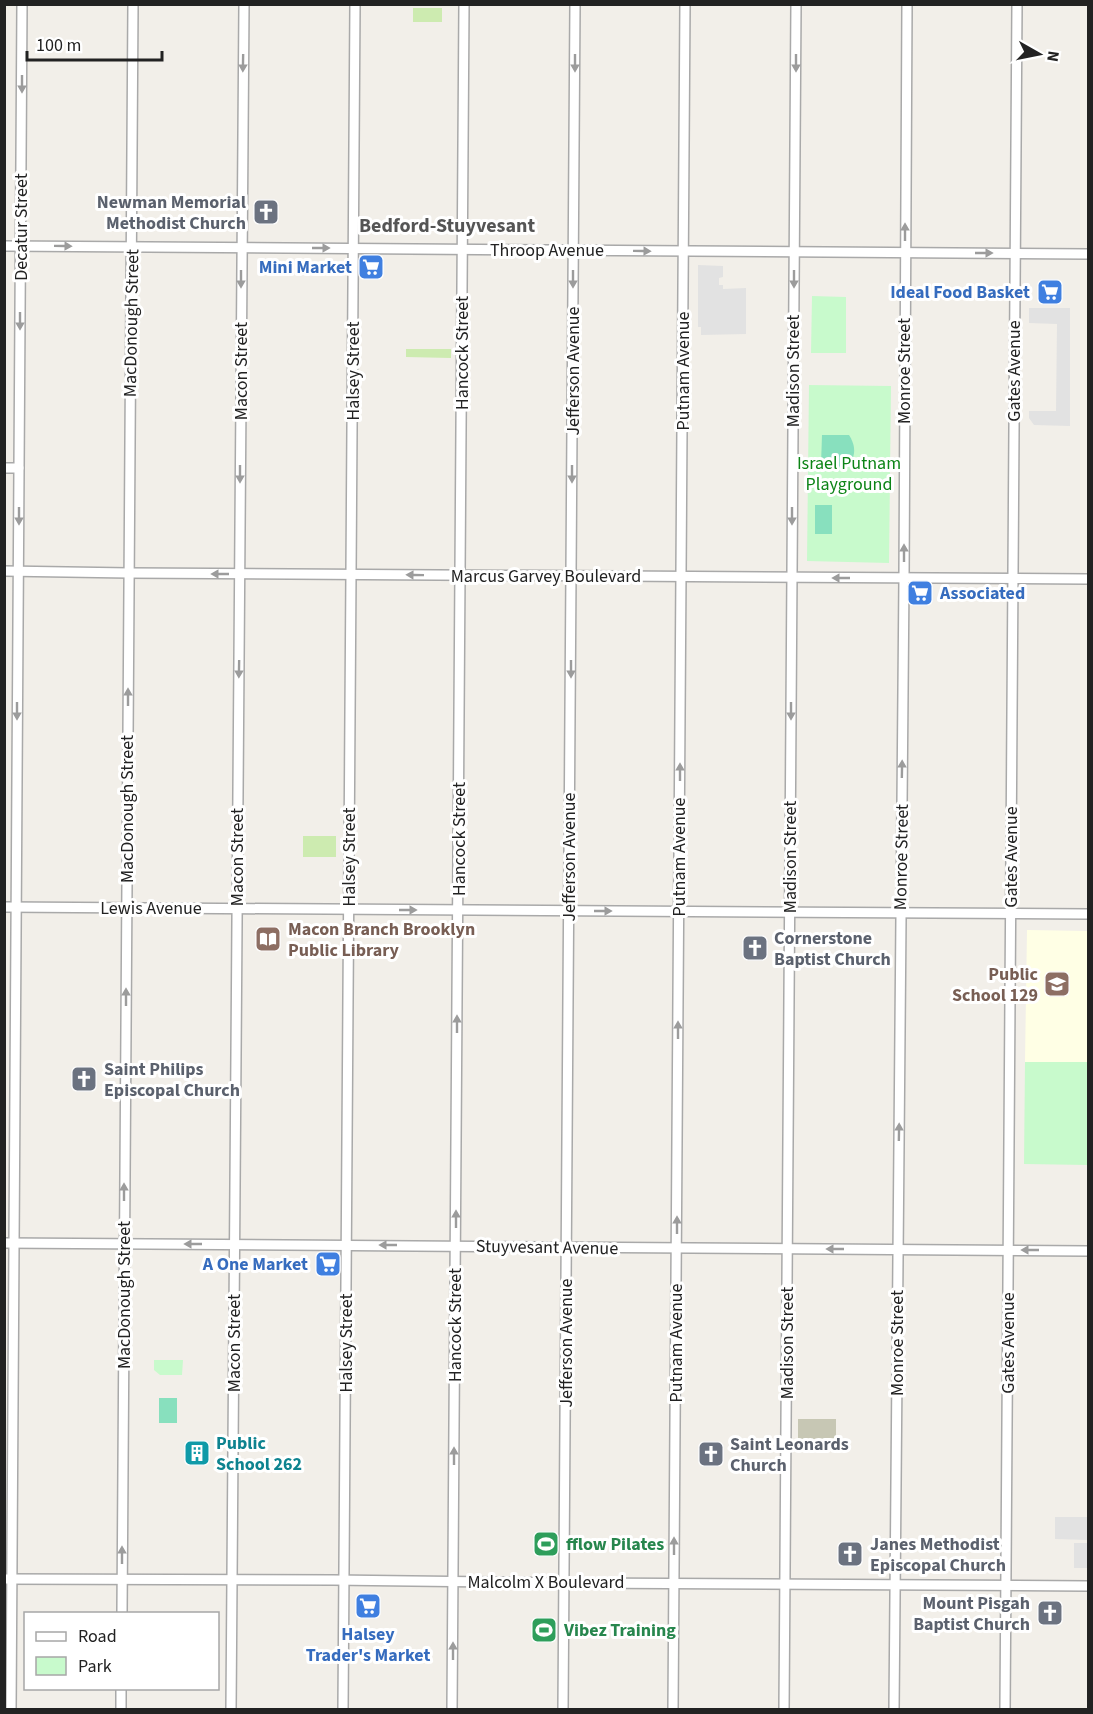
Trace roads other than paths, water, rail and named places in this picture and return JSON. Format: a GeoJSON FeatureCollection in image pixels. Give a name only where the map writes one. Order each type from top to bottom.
{"type":"FeatureCollection","features":[{"type":"Feature","properties":{"kind":"street","name":"Decatur Street"},"geometry":{"type":"LineString","coordinates":[[11,1710],[8,1579],[9,1243],[16,908],[22,4]]}},
{"type":"Feature","properties":{"kind":"street","name":"MacDonough Street"},"geometry":{"type":"LineString","coordinates":[[122,1612],[133,4]]}},
{"type":"Feature","properties":{"kind":"street","name":"Macon Street"},"geometry":{"type":"LineString","coordinates":[[231,1710],[244,4]]}},
{"type":"Feature","properties":{"kind":"street","name":"Halsey Street"},"geometry":{"type":"LineString","coordinates":[[343,1710],[355,4]]}},
{"type":"Feature","properties":{"kind":"street","name":"Hancock Street"},"geometry":{"type":"LineString","coordinates":[[452,1710],[464,4]]}},
{"type":"Feature","properties":{"kind":"street","name":"Jefferson Avenue"},"geometry":{"type":"LineString","coordinates":[[563,1710],[575,4]]}},
{"type":"Feature","properties":{"kind":"street","name":"Putnam Avenue"},"geometry":{"type":"LineString","coordinates":[[673,1710],[686,4]]}},
{"type":"Feature","properties":{"kind":"street","name":"Madison Street"},"geometry":{"type":"LineString","coordinates":[[784,1710],[796,4]]}},
{"type":"Feature","properties":{"kind":"street","name":"Monroe Street"},"geometry":{"type":"LineString","coordinates":[[894,1710],[907,4]]}},
{"type":"Feature","properties":{"kind":"street","name":"Gates Avenue"},"geometry":{"type":"LineString","coordinates":[[1005,1710],[1017,4]]}},
{"type":"Feature","properties":{"kind":"street","name":"Throop Avenue"},"geometry":{"type":"LineString","coordinates":[[4,246],[1089,254]]}},
{"type":"Feature","properties":{"kind":"street"},"geometry":{"type":"LineString","coordinates":[[4,468],[19,468]]}},
{"type":"Feature","properties":{"kind":"street","name":"Marcus Garvey Boulevard"},"geometry":{"type":"LineString","coordinates":[[4,571],[1089,579]]}},
{"type":"Feature","properties":{"kind":"street","name":"Lewis Avenue"},"geometry":{"type":"LineString","coordinates":[[4,907],[1089,915]]}},
{"type":"Feature","properties":{"kind":"street","name":"Stuyvesant Avenue"},"geometry":{"type":"LineString","coordinates":[[9,1243],[1089,1251]]}},
{"type":"Feature","properties":{"kind":"street","name":"Malcolm X Boulevard"},"geometry":{"type":"LineString","coordinates":[[8,1579],[1089,1586]]}},
{"type":"Feature","properties":{"kind":"street"},"geometry":{"type":"LineString","coordinates":[[121,1690],[121,1710]]}},
{"type":"Feature","properties":{"kind":"place","name":"Newman Memorial Methodist Church"},"geometry":{"type":"Point","coordinates":[266,212]}},
{"type":"Feature","properties":{"kind":"place","name":"Mini Market"},"geometry":{"type":"Point","coordinates":[371,267]}},
{"type":"Feature","properties":{"kind":"place","name":"Ideal Food Basket"},"geometry":{"type":"Point","coordinates":[1050,292]}},
{"type":"Feature","properties":{"kind":"place","name":"Associated"},"geometry":{"type":"Point","coordinates":[920,593]}},
{"type":"Feature","properties":{"kind":"place","name":"Macon Branch Brooklyn Public Library"},"geometry":{"type":"Point","coordinates":[268,939]}},
{"type":"Feature","properties":{"kind":"place","name":"Cornerstone Baptist Church"},"geometry":{"type":"Point","coordinates":[755,948]}},
{"type":"Feature","properties":{"kind":"place","name":"Public School 129"},"geometry":{"type":"Point","coordinates":[1057,984]}},
{"type":"Feature","properties":{"kind":"place","name":"Saint Philips Episcopal Church"},"geometry":{"type":"Point","coordinates":[84,1079]}},
{"type":"Feature","properties":{"kind":"place","name":"A One Market"},"geometry":{"type":"Point","coordinates":[328,1264]}},
{"type":"Feature","properties":{"kind":"place","name":"Public School 262"},"geometry":{"type":"Point","coordinates":[197,1453]}},
{"type":"Feature","properties":{"kind":"place","name":"Saint Leonards Church"},"geometry":{"type":"Point","coordinates":[711,1454]}},
{"type":"Feature","properties":{"kind":"place","name":"fflow Pilates"},"geometry":{"type":"Point","coordinates":[546,1544]}},
{"type":"Feature","properties":{"kind":"place","name":"Janes Methodist Episcopal Church"},"geometry":{"type":"Point","coordinates":[850,1554]}},
{"type":"Feature","properties":{"kind":"place","name":"Halsey Trader's Market"},"geometry":{"type":"Point","coordinates":[368,1606]}},
{"type":"Feature","properties":{"kind":"place","name":"Mount Pisgah Baptist Church"},"geometry":{"type":"Point","coordinates":[1050,1613]}},
{"type":"Feature","properties":{"kind":"place","name":"Vibez Training"},"geometry":{"type":"Point","coordinates":[544,1630]}},
{"type":"Feature","properties":{"kind":"district","name":"Bedford-Stuyvesant"},"geometry":{"type":"Point","coordinates":[447,225]}},
{"type":"Feature","properties":{"kind":"park label","name":"Israel Putnam Playground"},"geometry":{"type":"Point","coordinates":[849,473]}}]}
